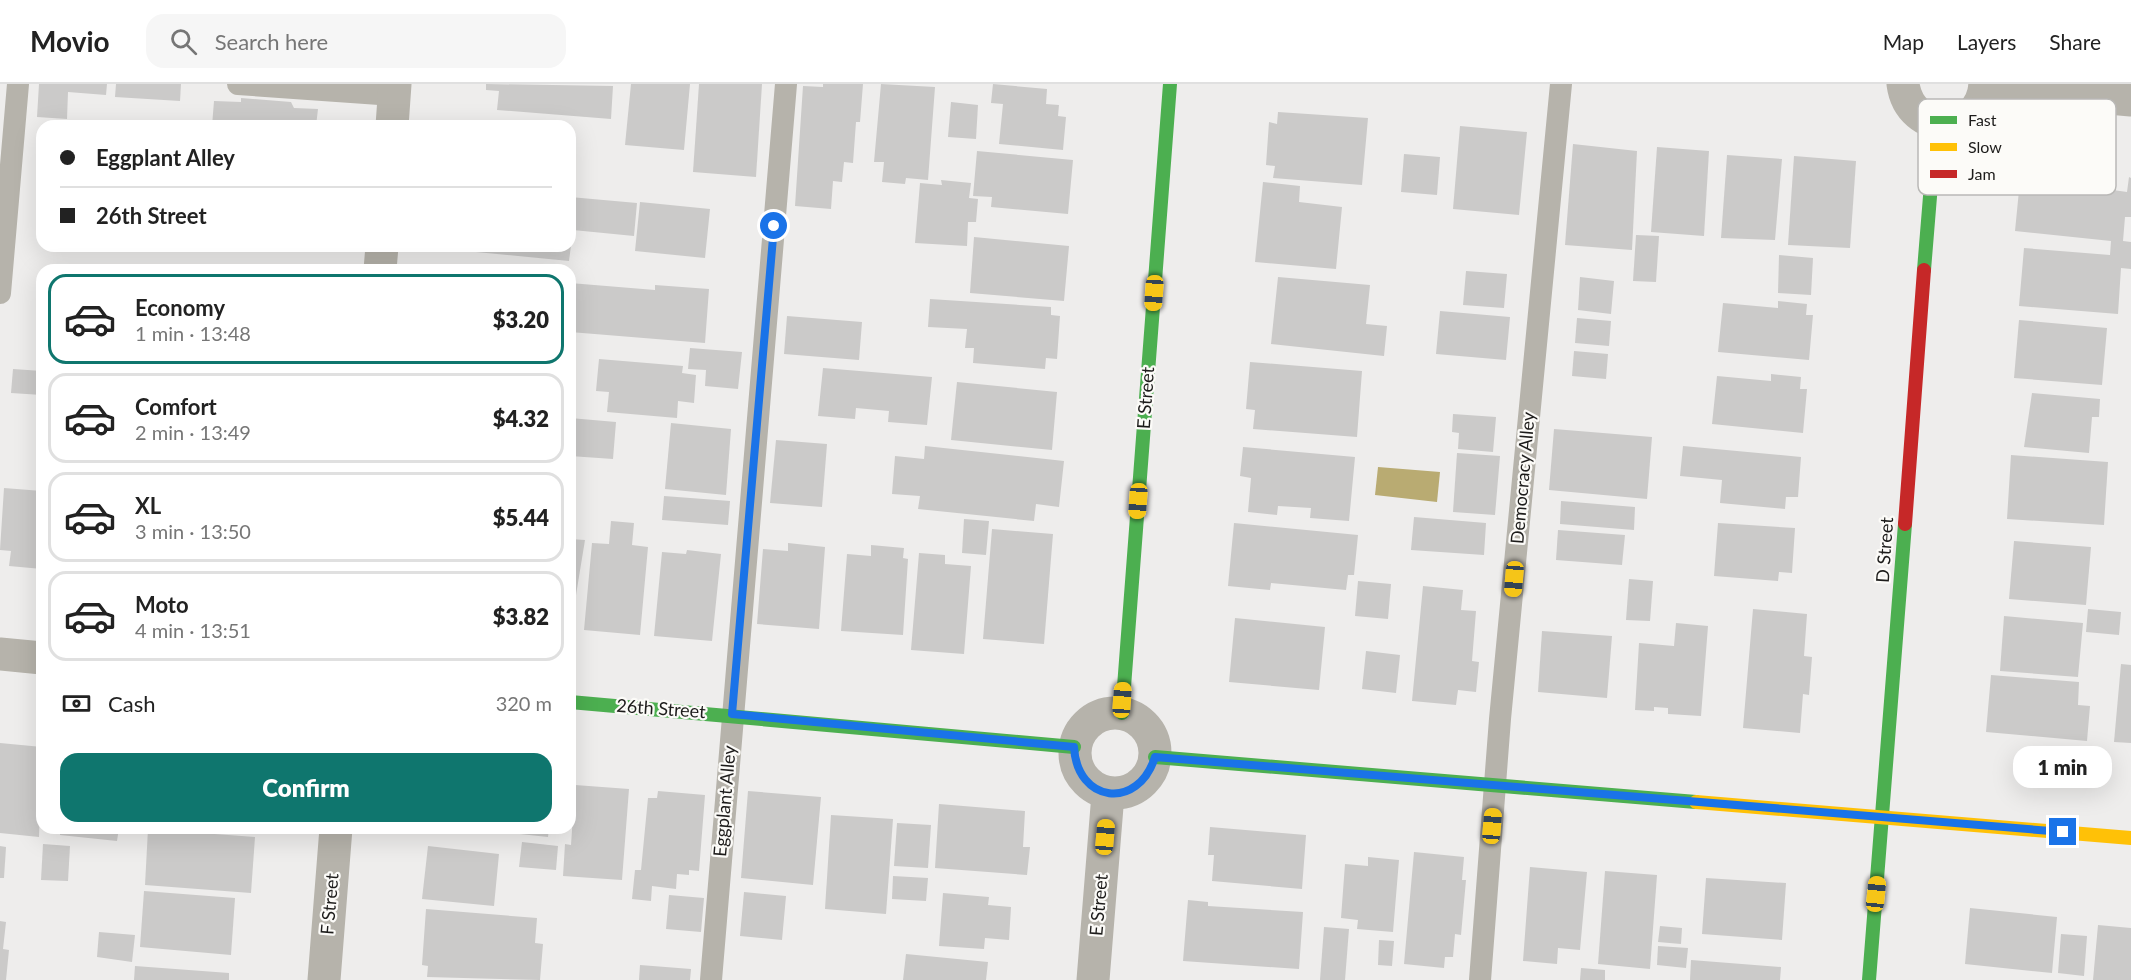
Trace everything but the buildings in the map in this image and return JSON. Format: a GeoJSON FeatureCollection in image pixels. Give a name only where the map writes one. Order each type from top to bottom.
{"type":"FeatureCollection","features":[{"type":"Feature","properties":{"kind":"street","name":"E Street"},"geometry":{"type":"LineString","coordinates":[[1122,713],[1170,84]]}},
{"type":"Feature","properties":{"kind":"street"},"geometry":{"type":"LineString","coordinates":[[1903,84],[1909,104],[1918,114]]}},
{"type":"Feature","properties":{"kind":"street"},"geometry":{"type":"LineString","coordinates":[[1985,86],[2131,100]]}},
{"type":"Feature","properties":{"kind":"street","name":"D Street"},"geometry":{"type":"LineString","coordinates":[[1869,980],[1930,195]]}},
{"type":"Feature","properties":{"kind":"street"},"geometry":{"type":"LineString","coordinates":[[0,654],[36,657]]}},
{"type":"Feature","properties":{"kind":"street","name":"26th Street"},"geometry":{"type":"LineString","coordinates":[[576,702],[732,714],[1074,747]]}},
{"type":"Feature","properties":{"kind":"street"},"geometry":{"type":"LineString","coordinates":[[1105,713],[1122,713],[1131,716],[1147,728],[1155,747],[1155,757],[1150,773],[1140,786],[1125,793],[1108,794],[1094,788],[1082,777],[1075,763],[1074,747],[1080,732],[1091,720],[1105,713]]}},
{"type":"Feature","properties":{"kind":"street"},"geometry":{"type":"LineString","coordinates":[[1155,757],[2131,838]]}},
{"type":"Feature","properties":{"kind":"street","name":"E Street"},"geometry":{"type":"LineString","coordinates":[[1093,980],[1108,794]]}},
{"type":"Feature","properties":{"kind":"street","name":"F Street"},"geometry":{"type":"LineString","coordinates":[[324,980],[336,834]]}},
{"type":"Feature","properties":{"kind":"lane"},"geometry":{"type":"LineString","coordinates":[[0,293],[18,84]]}},
{"type":"Feature","properties":{"kind":"lane"},"geometry":{"type":"LineString","coordinates":[[238,84],[394,102]]}},
{"type":"Feature","properties":{"kind":"lane","name":"Eggplant Alley"},"geometry":{"type":"LineString","coordinates":[[711,980],[786,84]]}},
{"type":"Feature","properties":{"kind":"lane","name":"Democracy Alley"},"geometry":{"type":"LineString","coordinates":[[1480,980],[1561,84]]}},
{"type":"Feature","properties":{"kind":"shaded area"},"geometry":{"type":"Polygon","coordinates":[[[1378,467],[1440,472],[1437,502],[1375,495],[1378,467]]]}},
{"type":"Feature","properties":{"kind":"traffic: fast"},"geometry":{"type":"LineString","coordinates":[[1122,713],[1170,84]]}},
{"type":"Feature","properties":{"kind":"traffic: fast"},"geometry":{"type":"LineString","coordinates":[[1924,270],[1930,195]]}},
{"type":"Feature","properties":{"kind":"traffic: fast"},"geometry":{"type":"LineString","coordinates":[[1869,980],[1905,524]]}},
{"type":"Feature","properties":{"kind":"traffic: fast"},"geometry":{"type":"LineString","coordinates":[[576,703],[1074,747]]}},
{"type":"Feature","properties":{"kind":"traffic: fast"},"geometry":{"type":"LineString","coordinates":[[1155,757],[1696,802]]}},
{"type":"Feature","properties":{"kind":"traffic: slow"},"geometry":{"type":"LineString","coordinates":[[1696,802],[2131,838]]}},
{"type":"Feature","properties":{"kind":"traffic: jam"},"geometry":{"type":"LineString","coordinates":[[1905,524],[1924,270]]}},
{"type":"Feature","properties":{"kind":"route"},"geometry":{"type":"LineString","coordinates":[[774,226],[732,714],[1074,747],[1075,763],[1082,777],[1094,788],[1108,794],[1125,793],[1140,786],[1150,773],[1155,757],[2063,832]]}}]}
